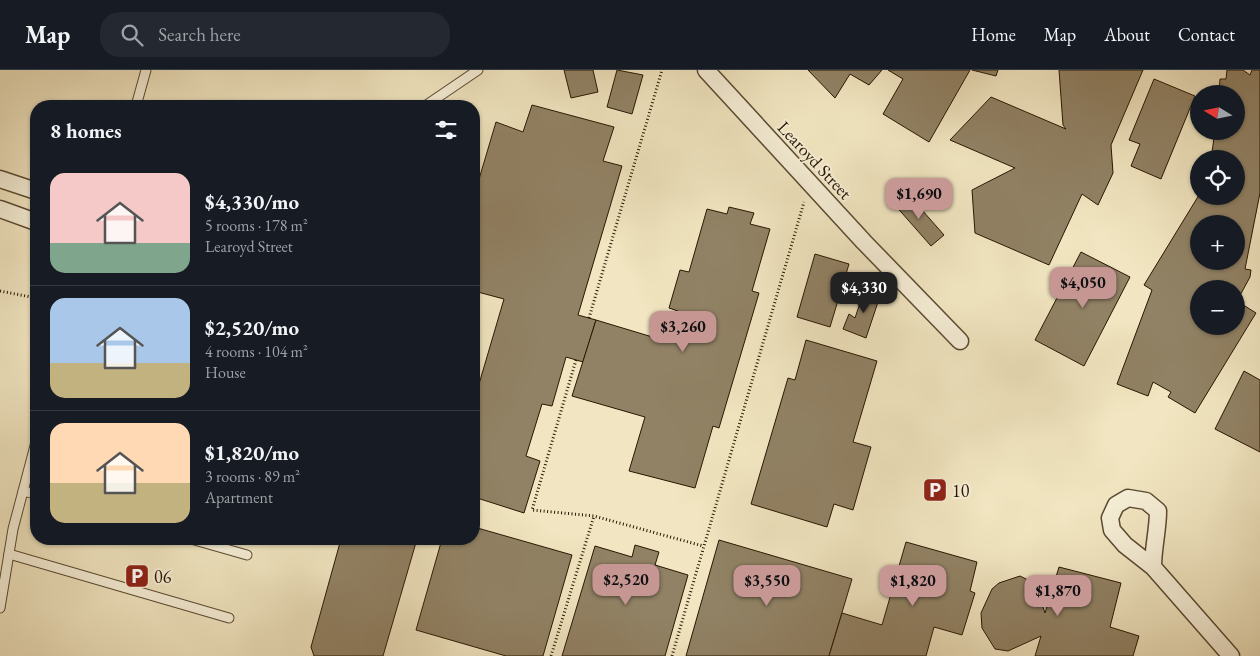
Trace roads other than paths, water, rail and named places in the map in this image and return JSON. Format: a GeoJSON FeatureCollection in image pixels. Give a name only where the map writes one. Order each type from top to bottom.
{"type":"FeatureCollection","features":[{"type":"Feature","properties":{"kind":"street","name":"Learoyd Street"},"geometry":{"type":"LineString","coordinates":[[706,70],[864,242],[960,341]]}},
{"type":"Feature","properties":{"kind":"street"},"geometry":{"type":"LineString","coordinates":[[0,179],[30,190]]}},
{"type":"Feature","properties":{"kind":"street"},"geometry":{"type":"LineString","coordinates":[[0,209],[30,220]]}},
{"type":"Feature","properties":{"kind":"street"},"geometry":{"type":"LineString","coordinates":[[1153,567],[1231,656]]}},
{"type":"Feature","properties":{"kind":"lane"},"geometry":{"type":"LineString","coordinates":[[140,100],[146,70]]}},
{"type":"Feature","properties":{"kind":"lane"},"geometry":{"type":"LineString","coordinates":[[434,100],[478,70]]}},
{"type":"Feature","properties":{"kind":"lane"},"geometry":{"type":"LineString","coordinates":[[0,608],[9,554],[30,465]]}},
{"type":"Feature","properties":{"kind":"lane"},"geometry":{"type":"LineString","coordinates":[[23,491],[30,493]]}},
{"type":"Feature","properties":{"kind":"lane"},"geometry":{"type":"LineString","coordinates":[[212,545],[247,555]]}},
{"type":"Feature","properties":{"kind":"lane"},"geometry":{"type":"LineString","coordinates":[[9,554],[229,618]]}},
{"type":"Feature","properties":{"kind":"place","name":"10"},"geometry":{"type":"Point","coordinates":[935,490]}},
{"type":"Feature","properties":{"kind":"place","name":"06"},"geometry":{"type":"Point","coordinates":[137,576]}}]}
